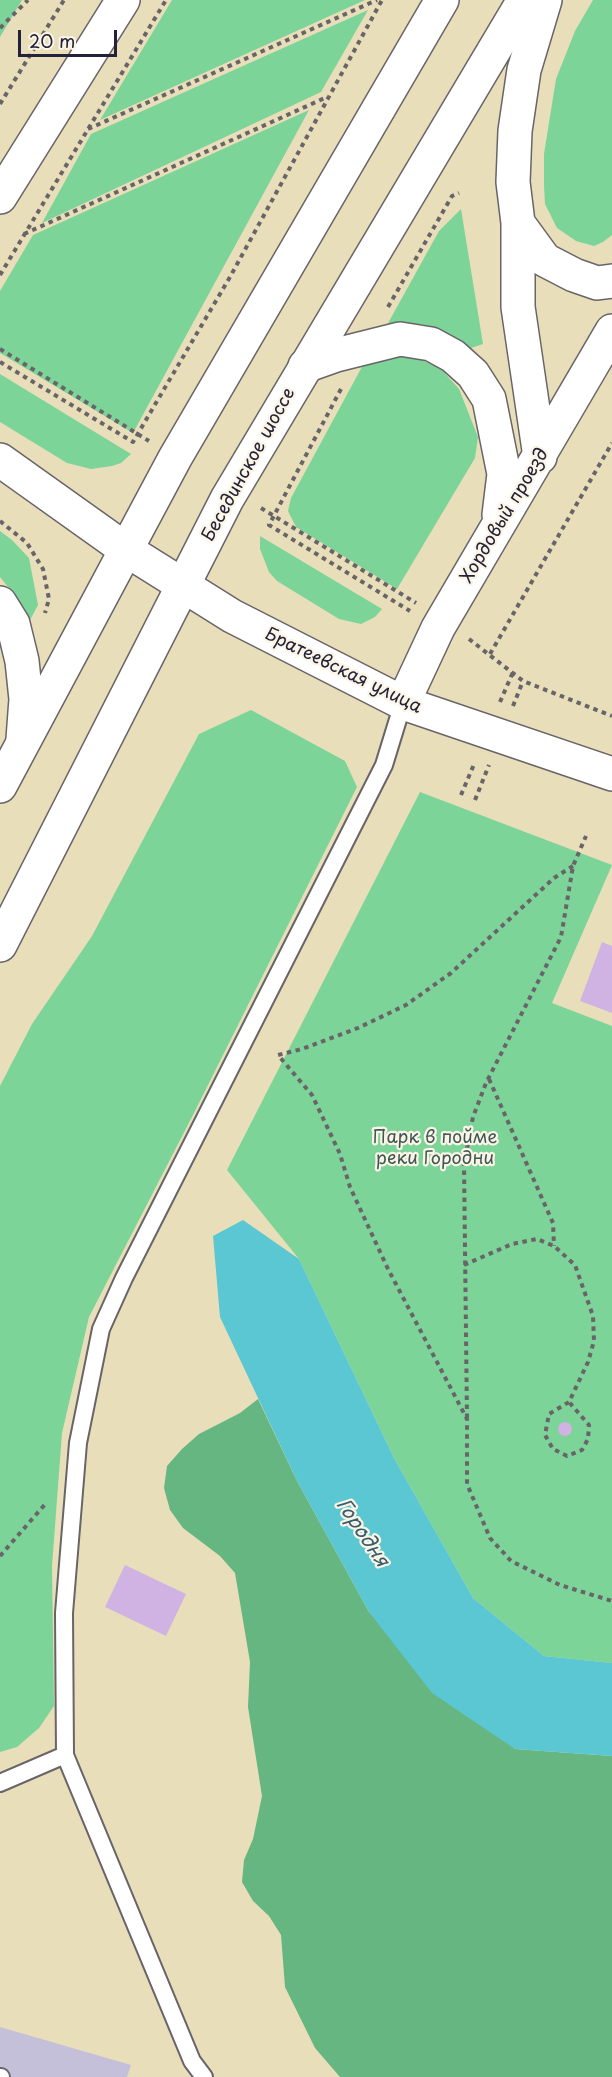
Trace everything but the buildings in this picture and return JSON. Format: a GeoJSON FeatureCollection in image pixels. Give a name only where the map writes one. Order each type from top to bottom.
{"type":"FeatureCollection","features":[{"type":"Feature","properties":{"kind":"main road"},"geometry":{"type":"LineString","coordinates":[[0,197],[123,0]]}},
{"type":"Feature","properties":{"kind":"main road"},"geometry":{"type":"LineString","coordinates":[[0,786],[23,739],[181,448],[442,0]]}},
{"type":"Feature","properties":{"kind":"main road","name":"Бесединское шоссе"},"geometry":{"type":"LineString","coordinates":[[0,945],[227,499],[524,0]]}},
{"type":"Feature","properties":{"kind":"main road"},"geometry":{"type":"LineString","coordinates":[[540,458],[518,308],[518,223],[513,182],[515,130],[524,70],[545,0]]}},
{"type":"Feature","properties":{"kind":"main road"},"geometry":{"type":"LineString","coordinates":[[518,223],[545,260],[597,283],[612,281]]}},
{"type":"Feature","properties":{"kind":"main road","name":"Хордовый проезд"},"geometry":{"type":"LineString","coordinates":[[403,703],[438,628],[540,458],[612,331]]}},
{"type":"Feature","properties":{"kind":"main road"},"geometry":{"type":"LineString","coordinates":[[305,366],[336,355],[400,339],[431,344],[453,356],[473,374],[489,399],[504,474],[497,529]]}},
{"type":"Feature","properties":{"kind":"main road","name":"Братеевская улица"},"geometry":{"type":"LineString","coordinates":[[0,460],[125,549],[232,616],[403,703],[612,774]]}},
{"type":"Feature","properties":{"kind":"main road"},"geometry":{"type":"LineString","coordinates":[[0,603],[13,624],[22,661],[26,699],[23,739]]}},
{"type":"Feature","properties":{"kind":"lane"},"geometry":{"type":"LineString","coordinates":[[204,2077],[187,2050],[65,1755],[64,1613],[78,1443],[101,1329],[129,1268],[384,765],[403,703]]}},
{"type":"Feature","properties":{"kind":"lane"},"geometry":{"type":"LineString","coordinates":[[0,1783],[65,1755]]}},
{"type":"Feature","properties":{"kind":"path"},"geometry":{"type":"LineString","coordinates":[[0,28],[28,0]]}},
{"type":"Feature","properties":{"kind":"path"},"geometry":{"type":"LineString","coordinates":[[0,104],[64,0]]}},
{"type":"Feature","properties":{"kind":"path"},"geometry":{"type":"LineString","coordinates":[[0,275],[166,0]]}},
{"type":"Feature","properties":{"kind":"path"},"geometry":{"type":"LineString","coordinates":[[88,129],[377,0]]}},
{"type":"Feature","properties":{"kind":"path"},"geometry":{"type":"LineString","coordinates":[[0,362],[133,442],[230,277],[382,0]]}},
{"type":"Feature","properties":{"kind":"path"},"geometry":{"type":"LineString","coordinates":[[24,234],[329,97]]}},
{"type":"Feature","properties":{"kind":"path"},"geometry":{"type":"LineString","coordinates":[[0,349],[138,434]]}},
{"type":"Feature","properties":{"kind":"path"},"geometry":{"type":"LineString","coordinates":[[612,443],[490,654],[523,681],[612,716]]}},
{"type":"Feature","properties":{"kind":"path"},"geometry":{"type":"LineString","coordinates":[[409,599],[273,515],[269,525],[438,628]]}},
{"type":"Feature","properties":{"kind":"path"},"geometry":{"type":"LineString","coordinates":[[0,521],[27,543],[43,569],[49,599],[44,615]]}},
{"type":"Feature","properties":{"kind":"path"},"geometry":{"type":"LineString","coordinates":[[586,836],[573,866],[561,937],[489,1079],[473,1117],[464,1164],[468,1484],[490,1538],[511,1561],[560,1585],[612,1601]]}},
{"type":"Feature","properties":{"kind":"path"},"geometry":{"type":"LineString","coordinates":[[467,1419],[388,1269],[350,1187],[340,1154],[312,1095],[278,1055],[302,1049],[358,1028],[406,1005],[451,973],[554,878],[573,866]]}},
{"type":"Feature","properties":{"kind":"path"},"geometry":{"type":"LineString","coordinates":[[489,1079],[553,1223],[554,1246]]}},
{"type":"Feature","properties":{"kind":"path"},"geometry":{"type":"LineString","coordinates":[[464,1264],[512,1244],[537,1239],[554,1246],[575,1265],[593,1316],[594,1341],[588,1362],[569,1402],[549,1414],[545,1435],[553,1449],[567,1456],[582,1450],[588,1439],[588,1425],[569,1402]]}},
{"type":"Feature","properties":{"kind":"path"},"geometry":{"type":"LineString","coordinates":[[0,1556],[76,1468]]}},
{"type":"Feature","properties":{"kind":"shaded area"},"geometry":{"type":"Polygon","coordinates":[[[0,2027],[131,2065],[127,2077],[0,2077],[0,2027]]]}},
{"type":"Feature","properties":{"kind":"green space"},"geometry":{"type":"Polygon","coordinates":[[[0,0],[22,0],[0,37],[0,0]]]}},
{"type":"Feature","properties":{"kind":"green space"},"geometry":{"type":"Polygon","coordinates":[[[172,0],[365,0],[100,120],[172,0]]]}},
{"type":"Feature","properties":{"kind":"green space"},"geometry":{"type":"Polygon","coordinates":[[[593,0],[612,0],[612,235],[594,246],[576,241],[557,228],[545,204],[544,185],[544,154],[556,79],[575,31],[593,0]]]}},
{"type":"Feature","properties":{"kind":"green space"},"geometry":{"type":"Polygon","coordinates":[[[368,10],[321,92],[42,223],[91,134],[368,10]]]}},
{"type":"Feature","properties":{"kind":"green space"},"geometry":{"type":"Polygon","coordinates":[[[309,110],[133,433],[0,353],[0,291],[33,235],[309,110]]]}},
{"type":"Feature","properties":{"kind":"green space"},"geometry":{"type":"Polygon","coordinates":[[[461,209],[483,344],[471,348],[437,328],[421,324],[387,325],[439,231],[461,209]]]}},
{"type":"Feature","properties":{"kind":"green space"},"geometry":{"type":"Polygon","coordinates":[[[389,356],[416,357],[441,369],[459,389],[478,437],[475,458],[397,589],[296,527],[288,511],[291,498],[364,363],[389,356]]]}},
{"type":"Feature","properties":{"kind":"green space"},"geometry":{"type":"Polygon","coordinates":[[[0,374],[131,454],[121,463],[91,469],[67,463],[0,422],[0,374]]]}},
{"type":"Feature","properties":{"kind":"green space"},"geometry":{"type":"Polygon","coordinates":[[[0,531],[29,558],[38,605],[29,622],[13,593],[0,577],[0,531]]]}},
{"type":"Feature","properties":{"kind":"green space"},"geometry":{"type":"Polygon","coordinates":[[[260,536],[382,609],[375,617],[361,624],[339,619],[277,581],[269,572],[260,549],[260,536]]]}},
{"type":"Feature","properties":{"kind":"green space"},"geometry":{"type":"Polygon","coordinates":[[[251,710],[345,761],[357,787],[89,1317],[62,1433],[52,1566],[54,1706],[39,1728],[17,1747],[0,1752],[0,1086],[32,1024],[92,936],[199,734],[251,710]]]}},
{"type":"Feature","properties":{"kind":"green space","name":"Парк в пойме реки Городни"},"geometry":{"type":"Polygon","coordinates":[[[420,792],[612,865],[552,1003],[612,1026],[612,1663],[544,1656],[473,1598],[394,1458],[299,1259],[227,1170],[420,792]]]}},
{"type":"Feature","properties":{"kind":"green space"},"geometry":{"type":"Polygon","coordinates":[[[258,1399],[297,1481],[369,1612],[515,1749],[612,1756],[612,2077],[340,2077],[315,2048],[285,1987],[281,1935],[269,1916],[253,1901],[242,1882],[244,1860],[253,1839],[262,1796],[248,1707],[250,1662],[235,1573],[220,1556],[183,1528],[170,1510],[164,1488],[167,1466],[182,1449],[199,1434],[240,1413],[258,1399]]]}},
{"type":"Feature","properties":{"kind":"water","name":"Городня"},"geometry":{"type":"Polygon","coordinates":[[[243,1220],[299,1259],[394,1458],[473,1598],[544,1656],[612,1663],[612,1756],[515,1749],[432,1693],[369,1612],[297,1481],[220,1317],[213,1236],[243,1220]]]}}]}
